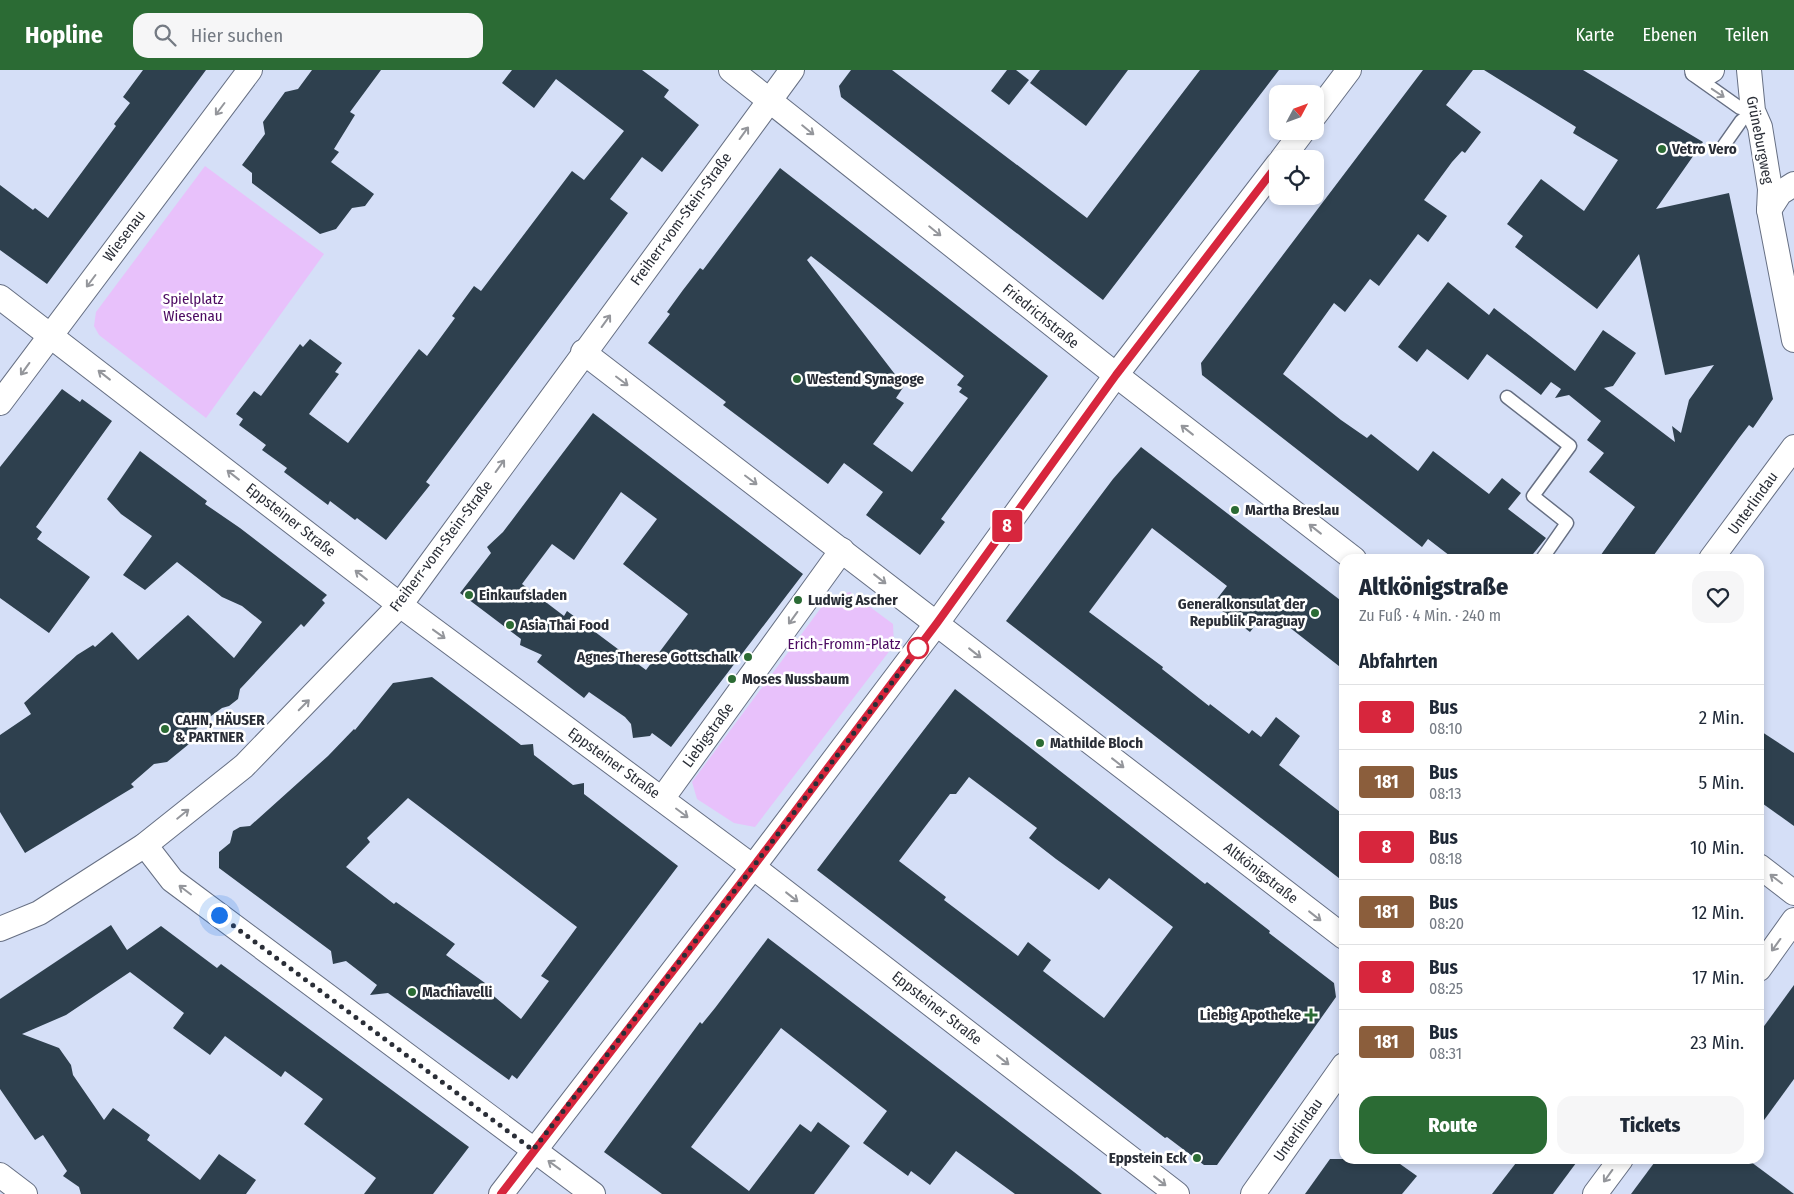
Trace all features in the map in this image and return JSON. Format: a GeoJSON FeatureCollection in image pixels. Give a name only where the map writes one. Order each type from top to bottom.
{"type":"FeatureCollection","features":[{"type":"Feature","properties":{"kind":"street","name":"Wiesenau"},"geometry":{"type":"LineString","coordinates":[[0,403],[250,70]]}},
{"type":"Feature","properties":{"kind":"street","name":"Friedrichstraße"},"geometry":{"type":"LineString","coordinates":[[731,70],[1116,375],[1348,554]]}},
{"type":"Feature","properties":{"kind":"street","name":"Freiherr-vom-Stein-Straße"},"geometry":{"type":"LineString","coordinates":[[0,929],[39,913],[145,844],[244,766],[400,605],[583,352],[792,70]]}},
{"type":"Feature","properties":{"kind":"street"},"geometry":{"type":"LineString","coordinates":[[1324,103],[1349,70]]}},
{"type":"Feature","properties":{"kind":"street"},"geometry":{"type":"LineString","coordinates":[[1697,70],[1707,72],[1712,70]]}},
{"type":"Feature","properties":{"kind":"street","name":"Grüneburgweg"},"geometry":{"type":"LineString","coordinates":[[1749,70],[1753,111],[1760,127],[1770,189],[1769,210],[1794,340]]}},
{"type":"Feature","properties":{"kind":"street"},"geometry":{"type":"LineString","coordinates":[[501,1194],[533,1150],[753,867],[937,623],[1116,375],[1269,176]]}},
{"type":"Feature","properties":{"kind":"street","name":"Grüneburgweg"},"geometry":{"type":"LineString","coordinates":[[1769,210],[1780,193],[1794,184]]}},
{"type":"Feature","properties":{"kind":"street","name":"Eppsteiner Straße"},"geometry":{"type":"LineString","coordinates":[[0,297],[51,334],[400,605],[753,867],[1177,1194]]}},
{"type":"Feature","properties":{"kind":"street","name":"Altkönigstraße"},"geometry":{"type":"LineString","coordinates":[[583,352],[1339,934]]}},
{"type":"Feature","properties":{"kind":"street","name":"Unterlindau"},"geometry":{"type":"LineString","coordinates":[[1715,554],[1794,447]]}},
{"type":"Feature","properties":{"kind":"street","name":"Liebigstraße"},"geometry":{"type":"LineString","coordinates":[[662,799],[842,550]]}},
{"type":"Feature","properties":{"kind":"street"},"geometry":{"type":"LineString","coordinates":[[145,844],[172,880],[593,1194]]}},
{"type":"Feature","properties":{"kind":"street"},"geometry":{"type":"LineString","coordinates":[[1764,870],[1794,892]]}},
{"type":"Feature","properties":{"kind":"street"},"geometry":{"type":"LineString","coordinates":[[1764,962],[1794,920]]}},
{"type":"Feature","properties":{"kind":"street","name":"Unterlindau"},"geometry":{"type":"LineString","coordinates":[[1253,1194],[1339,1072]]}},
{"type":"Feature","properties":{"kind":"street"},"geometry":{"type":"LineString","coordinates":[[1595,1194],[1616,1164]]}},
{"type":"Feature","properties":{"kind":"street"},"geometry":{"type":"LineString","coordinates":[[0,1175],[25,1194]]}},
{"type":"Feature","properties":{"kind":"lane"},"geometry":{"type":"LineString","coordinates":[[1686,70],[1740,108],[1753,111]]}},
{"type":"Feature","properties":{"kind":"lane"},"geometry":{"type":"LineString","coordinates":[[1722,148],[1741,121],[1753,111]]}},
{"type":"Feature","properties":{"kind":"lane"},"geometry":{"type":"LineString","coordinates":[[1507,397],[1570,446],[1534,496],[1567,523],[1545,554]]}},
{"type":"Feature","properties":{"kind":"green space","name":"Spielplatz Wiesenau"},"geometry":{"type":"Polygon","coordinates":[[[205,166],[324,254],[206,418],[99,335],[94,326],[96,312],[205,166]]]}},
{"type":"Feature","properties":{"kind":"green space","name":"Erich-Fromm-Platz"},"geometry":{"type":"Polygon","coordinates":[[[850,592],[893,624],[894,645],[755,827],[734,823],[697,799],[692,782],[829,597],[850,592]]]}},
{"type":"Feature","properties":{"kind":"building"},"geometry":{"type":"Polygon","coordinates":[[[143,70],[206,70],[47,284],[0,250],[0,185],[33,210],[35,208],[48,218],[116,126],[114,124],[130,103],[123,97],[143,70]]]}},
{"type":"Feature","properties":{"kind":"building"},"geometry":{"type":"Polygon","coordinates":[[[312,70],[381,70],[350,112],[355,115],[334,149],[339,152],[331,162],[374,194],[365,206],[352,208],[336,229],[320,234],[252,183],[252,173],[242,165],[265,134],[263,122],[285,92],[298,89],[312,70]]]}},
{"type":"Feature","properties":{"kind":"building"},"geometry":{"type":"Polygon","coordinates":[[[512,70],[642,70],[669,90],[664,97],[699,125],[662,172],[642,157],[610,199],[628,213],[426,482],[430,485],[386,540],[330,501],[328,505],[284,472],[287,468],[262,450],[266,445],[239,425],[243,419],[236,414],[254,391],[261,396],[300,344],[303,347],[310,339],[342,363],[335,372],[339,374],[309,414],[348,443],[419,349],[427,356],[455,318],[452,316],[474,286],[481,291],[572,171],[584,180],[624,131],[556,79],[534,108],[502,83],[512,70]]]}},
{"type":"Feature","properties":{"kind":"building"},"geometry":{"type":"Polygon","coordinates":[[[851,70],[892,70],[1087,218],[1200,70],[1279,70],[1103,300],[841,97],[839,86],[851,70]]]}},
{"type":"Feature","properties":{"kind":"building"},"geometry":{"type":"Polygon","coordinates":[[[1007,70],[1016,70],[1029,80],[1009,105],[991,91],[1007,70]]]}},
{"type":"Feature","properties":{"kind":"building"},"geometry":{"type":"Polygon","coordinates":[[[1040,70],[1128,70],[1086,126],[1030,83],[1040,70]]]}},
{"type":"Feature","properties":{"kind":"building"},"geometry":{"type":"Polygon","coordinates":[[[1423,70],[1473,70],[1446,105],[1481,132],[1465,153],[1462,151],[1452,162],[1424,200],[1447,216],[1428,242],[1418,234],[1379,286],[1370,279],[1345,312],[1334,303],[1283,374],[1341,420],[1367,438],[1371,434],[1418,471],[1433,451],[1489,494],[1502,478],[1521,493],[1508,509],[1546,538],[1533,554],[1448,554],[1428,539],[1422,547],[1202,375],[1201,363],[1321,205],[1324,205],[1324,201],[1423,70]]]}},
{"type":"Feature","properties":{"kind":"building"},"geometry":{"type":"Polygon","coordinates":[[[1484,70],[1583,70],[1703,142],[1656,209],[1729,193],[1773,399],[1753,428],[1749,425],[1739,438],[1655,554],[1602,554],[1635,507],[1589,472],[1604,453],[1587,440],[1601,421],[1569,395],[1555,398],[1561,389],[1551,382],[1541,395],[1487,354],[1468,380],[1427,349],[1417,362],[1398,347],[1448,282],[1489,315],[1494,308],[1575,371],[1603,330],[1636,353],[1613,386],[1604,388],[1675,442],[1672,426],[1681,433],[1689,400],[1714,365],[1665,375],[1639,254],[1597,309],[1515,247],[1523,236],[1507,224],[1541,179],[1584,211],[1618,160],[1573,133],[1576,127],[1484,70]]]}},
{"type":"Feature","properties":{"kind":"building"},"geometry":{"type":"Polygon","coordinates":[[[780,168],[1048,376],[941,519],[945,522],[920,555],[866,515],[883,492],[844,463],[828,484],[723,405],[726,402],[648,343],[670,314],[667,312],[683,290],[700,268],[703,270],[780,168]],[[811,256],[807,260],[904,386],[896,398],[904,403],[873,444],[912,472],[968,398],[959,392],[962,388],[957,385],[964,376],[811,256]]]}},
{"type":"Feature","properties":{"kind":"building"},"geometry":{"type":"Polygon","coordinates":[[[62,389],[80,402],[82,399],[112,421],[36,527],[42,532],[37,539],[90,577],[49,633],[0,598],[0,467],[62,389]]]}},
{"type":"Feature","properties":{"kind":"building"},"geometry":{"type":"Polygon","coordinates":[[[593,413],[803,574],[671,747],[652,733],[650,736],[633,738],[631,724],[625,717],[589,692],[584,698],[537,662],[542,655],[520,645],[521,639],[460,593],[491,553],[487,547],[503,532],[593,413]],[[621,492],[574,560],[552,544],[522,584],[564,616],[567,611],[646,670],[688,614],[623,564],[657,519],[621,492]]]}},
{"type":"Feature","properties":{"kind":"building"},"geometry":{"type":"Polygon","coordinates":[[[1141,447],[1339,599],[1339,666],[1275,616],[1272,620],[1264,614],[1250,632],[1213,604],[1227,586],[1152,528],[1089,612],[1163,667],[1162,669],[1209,706],[1210,704],[1249,734],[1252,730],[1261,737],[1276,717],[1300,736],[1279,765],[1339,811],[1339,878],[1006,621],[1113,479],[1141,447]]]}},
{"type":"Feature","properties":{"kind":"building"},"geometry":{"type":"Polygon","coordinates":[[[140,451],[207,501],[205,504],[240,528],[327,595],[322,600],[325,603],[304,627],[301,624],[240,689],[238,699],[229,706],[222,708],[195,730],[189,744],[167,762],[154,764],[131,784],[134,787],[25,853],[0,812],[0,735],[31,714],[24,703],[77,655],[93,645],[95,647],[112,632],[138,660],[188,615],[234,658],[262,622],[242,606],[222,597],[177,562],[145,590],[123,575],[152,536],[121,514],[107,499],[140,451]]]}},
{"type":"Feature","properties":{"kind":"building"},"geometry":{"type":"Polygon","coordinates":[[[432,677],[521,745],[533,744],[534,755],[573,785],[584,783],[584,794],[678,866],[517,1079],[512,1075],[509,1080],[388,993],[370,995],[377,985],[346,961],[333,964],[331,951],[219,868],[219,852],[230,843],[233,831],[240,827],[250,826],[328,756],[355,730],[393,683],[432,677]],[[408,798],[367,838],[370,842],[346,867],[394,904],[396,902],[455,944],[446,955],[485,983],[483,987],[521,1019],[549,981],[541,976],[577,927],[408,798]]]}},
{"type":"Feature","properties":{"kind":"building"},"geometry":{"type":"Polygon","coordinates":[[[955,689],[1205,884],[1207,882],[1270,931],[1269,933],[1334,983],[1336,997],[1217,1165],[1204,1165],[1167,1137],[1165,1138],[817,870],[955,689]],[[969,777],[956,794],[950,794],[899,861],[946,897],[944,900],[1018,956],[1028,942],[1051,960],[1043,971],[1104,1018],[1173,927],[1109,878],[1099,890],[1056,859],[1029,838],[1037,828],[969,777]]]}},
{"type":"Feature","properties":{"kind":"building"},"geometry":{"type":"Polygon","coordinates":[[[1764,733],[1794,753],[1794,826],[1764,805],[1764,733]]]}},
{"type":"Feature","properties":{"kind":"building"},"geometry":{"type":"Polygon","coordinates":[[[111,925],[127,950],[161,926],[217,968],[221,964],[469,1147],[433,1194],[364,1194],[376,1178],[304,1124],[323,1099],[285,1071],[281,1077],[225,1036],[210,1055],[173,1028],[184,1013],[130,972],[66,1015],[22,1034],[59,1048],[71,1065],[73,1075],[104,1120],[113,1108],[150,1135],[147,1140],[200,1180],[219,1154],[256,1180],[246,1194],[81,1194],[79,1187],[63,1176],[67,1171],[43,1135],[35,1140],[0,1089],[0,999],[111,925]]]}},
{"type":"Feature","properties":{"kind":"building"},"geometry":{"type":"Polygon","coordinates":[[[768,938],[1102,1194],[1015,1194],[956,1151],[930,1185],[911,1171],[908,1176],[863,1143],[887,1111],[781,1028],[691,1147],[749,1191],[800,1124],[811,1132],[818,1122],[850,1146],[814,1194],[662,1194],[604,1152],[700,1022],[702,1024],[715,1008],[768,938]]]}},
{"type":"Feature","properties":{"kind":"building"},"geometry":{"type":"Polygon","coordinates":[[[1794,985],[1794,1079],[1764,1120],[1764,1026],[1794,985]]]}},
{"type":"Feature","properties":{"kind":"building"},"geometry":{"type":"Polygon","coordinates":[[[1330,1159],[1339,1159],[1339,1164],[1400,1164],[1417,1176],[1402,1194],[1305,1194],[1330,1159]]]}},
{"type":"Feature","properties":{"kind":"building"},"geometry":{"type":"Polygon","coordinates":[[[1515,1164],[1575,1164],[1553,1194],[1492,1194],[1515,1164]]]}},
{"type":"Feature","properties":{"kind":"building"},"geometry":{"type":"Polygon","coordinates":[[[1653,1164],[1754,1164],[1794,1194],[1631,1194],[1653,1164]]]}},
{"type":"Feature","properties":{"kind":"bus line","name":"8"},"geometry":{"type":"LineString","coordinates":[[501,1194],[533,1150],[753,867],[937,623],[1116,375],[1269,176]]}},
{"type":"Feature","properties":{"kind":"place","name":"Vetro Vero"},"geometry":{"type":"Point","coordinates":[1662,149]}},
{"type":"Feature","properties":{"kind":"place","name":"Westend Synagoge"},"geometry":{"type":"Point","coordinates":[797,379]}},
{"type":"Feature","properties":{"kind":"place","name":"Martha Breslau"},"geometry":{"type":"Point","coordinates":[1235,510]}},
{"type":"Feature","properties":{"kind":"place","name":"Einkaufsladen"},"geometry":{"type":"Point","coordinates":[469,595]}},
{"type":"Feature","properties":{"kind":"place","name":"Ludwig Ascher"},"geometry":{"type":"Point","coordinates":[798,600]}},
{"type":"Feature","properties":{"kind":"place","name":"Generalkonsulat der Republik Paraguay"},"geometry":{"type":"Point","coordinates":[1315,613]}},
{"type":"Feature","properties":{"kind":"place","name":"Asia Thai Food"},"geometry":{"type":"Point","coordinates":[510,625]}},
{"type":"Feature","properties":{"kind":"place","name":"Agnes Therese Gottschalk"},"geometry":{"type":"Point","coordinates":[748,657]}},
{"type":"Feature","properties":{"kind":"place","name":"Moses Nussbaum"},"geometry":{"type":"Point","coordinates":[732,679]}},
{"type":"Feature","properties":{"kind":"place","name":"CAHN, HÄUSER & PARTNER"},"geometry":{"type":"Point","coordinates":[165,729]}},
{"type":"Feature","properties":{"kind":"place","name":"Mathilde Bloch"},"geometry":{"type":"Point","coordinates":[1040,743]}},
{"type":"Feature","properties":{"kind":"place","name":"Machiavelli"},"geometry":{"type":"Point","coordinates":[412,992]}},
{"type":"Feature","properties":{"kind":"place","name":"Liebig Apotheke"},"geometry":{"type":"Point","coordinates":[1311,1015]}},
{"type":"Feature","properties":{"kind":"place","name":"Eppstein Eck"},"geometry":{"type":"Point","coordinates":[1197,1158]}},
{"type":"Feature","properties":{"kind":"route"},"geometry":{"type":"LineString","coordinates":[[219,915],[533,1150],[753,867],[918,648]]}}]}
